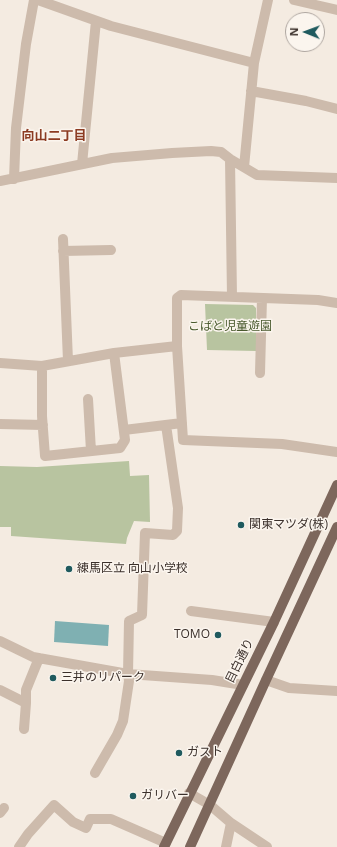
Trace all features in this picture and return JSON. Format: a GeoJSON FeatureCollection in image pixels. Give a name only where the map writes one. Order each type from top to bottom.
{"type":"FeatureCollection","features":[{"type":"Feature","properties":{"kind":"main road","name":"目白通り"},"geometry":{"type":"LineString","coordinates":[[165,845],[274,622],[337,484]]}},
{"type":"Feature","properties":{"kind":"main road"},"geometry":{"type":"LineString","coordinates":[[190,847],[337,527]]}},
{"type":"Feature","properties":{"kind":"street"},"geometry":{"type":"LineString","coordinates":[[14,179],[16,128],[26,44],[34,0]]}},
{"type":"Feature","properties":{"kind":"street"},"geometry":{"type":"LineString","coordinates":[[38,0],[111,26],[254,63]]}},
{"type":"Feature","properties":{"kind":"street"},"geometry":{"type":"LineString","coordinates":[[66,10],[70,0]]}},
{"type":"Feature","properties":{"kind":"street"},"geometry":{"type":"LineString","coordinates":[[244,168],[250,91],[254,63],[260,30],[268,0]]}},
{"type":"Feature","properties":{"kind":"street"},"geometry":{"type":"LineString","coordinates":[[294,0],[337,10]]}},
{"type":"Feature","properties":{"kind":"street"},"geometry":{"type":"LineString","coordinates":[[82,164],[96,21]]}},
{"type":"Feature","properties":{"kind":"street"},"geometry":{"type":"LineString","coordinates":[[250,91],[306,101],[337,109]]}},
{"type":"Feature","properties":{"kind":"street"},"geometry":{"type":"LineString","coordinates":[[0,181],[112,158],[211,151],[221,152],[257,175],[337,178]]}},
{"type":"Feature","properties":{"kind":"street"},"geometry":{"type":"LineString","coordinates":[[230,159],[232,297]]}},
{"type":"Feature","properties":{"kind":"street"},"geometry":{"type":"LineString","coordinates":[[63,239],[68,362]]}},
{"type":"Feature","properties":{"kind":"street"},"geometry":{"type":"LineString","coordinates":[[63,251],[111,250]]}},
{"type":"Feature","properties":{"kind":"street"},"geometry":{"type":"LineString","coordinates":[[337,303],[318,300],[180,295],[177,298],[177,346],[183,440],[282,444],[337,452]]}},
{"type":"Feature","properties":{"kind":"street"},"geometry":{"type":"LineString","coordinates":[[260,373],[262,298]]}},
{"type":"Feature","properties":{"kind":"street"},"geometry":{"type":"LineString","coordinates":[[0,363],[42,366],[114,353],[177,346]]}},
{"type":"Feature","properties":{"kind":"street"},"geometry":{"type":"LineString","coordinates":[[42,366],[42,425],[45,456],[120,448],[125,440],[114,353]]}},
{"type":"Feature","properties":{"kind":"street"},"geometry":{"type":"LineString","coordinates":[[88,399],[91,451]]}},
{"type":"Feature","properties":{"kind":"street"},"geometry":{"type":"LineString","coordinates":[[124,430],[182,423]]}},
{"type":"Feature","properties":{"kind":"street"},"geometry":{"type":"LineString","coordinates":[[0,424],[42,425]]}},
{"type":"Feature","properties":{"kind":"street"},"geometry":{"type":"LineString","coordinates":[[95,773],[123,721],[129,681],[129,621],[142,615],[145,533],[173,535],[177,531],[178,508],[166,425]]}},
{"type":"Feature","properties":{"kind":"street"},"geometry":{"type":"LineString","coordinates":[[192,611],[274,622]]}},
{"type":"Feature","properties":{"kind":"street"},"geometry":{"type":"LineString","coordinates":[[0,641],[33,657],[128,674],[212,680],[243,685]]}},
{"type":"Feature","properties":{"kind":"street"},"geometry":{"type":"LineString","coordinates":[[24,729],[26,690],[39,658]]}},
{"type":"Feature","properties":{"kind":"street"},"geometry":{"type":"LineString","coordinates":[[266,680],[289,688],[337,691]]}},
{"type":"Feature","properties":{"kind":"street"},"geometry":{"type":"LineString","coordinates":[[0,690],[26,703]]}},
{"type":"Feature","properties":{"kind":"street"},"geometry":{"type":"LineString","coordinates":[[189,794],[210,805],[231,823],[267,847]]}},
{"type":"Feature","properties":{"kind":"street"},"geometry":{"type":"LineString","coordinates":[[19,847],[28,834],[54,804],[73,822],[86,828],[90,819],[111,819],[165,845]]}},
{"type":"Feature","properties":{"kind":"street"},"geometry":{"type":"LineString","coordinates":[[226,847],[231,823]]}},
{"type":"Feature","properties":{"kind":"green space","name":"こばと児童遊園"},"geometry":{"type":"Polygon","coordinates":[[[205,304],[253,305],[256,308],[256,351],[207,350],[205,304]]]}},
{"type":"Feature","properties":{"kind":"green space"},"geometry":{"type":"Polygon","coordinates":[[[129,461],[130,476],[149,475],[150,522],[134,521],[126,544],[11,536],[11,527],[0,527],[0,466],[37,467],[129,461]]]}},
{"type":"Feature","properties":{"kind":"water"},"geometry":{"type":"Polygon","coordinates":[[[55,621],[109,625],[108,646],[54,642],[55,621]]]}},
{"type":"Feature","properties":{"kind":"place","name":"関東マツダ(株)"},"geometry":{"type":"Point","coordinates":[241,525]}},
{"type":"Feature","properties":{"kind":"place","name":"練馬区立 向山小学校"},"geometry":{"type":"Point","coordinates":[69,569]}},
{"type":"Feature","properties":{"kind":"place","name":"TOMO"},"geometry":{"type":"Point","coordinates":[218,635]}},
{"type":"Feature","properties":{"kind":"place","name":"三井のリパーク"},"geometry":{"type":"Point","coordinates":[53,678]}},
{"type":"Feature","properties":{"kind":"place","name":"ガスト"},"geometry":{"type":"Point","coordinates":[179,753]}},
{"type":"Feature","properties":{"kind":"place","name":"ガリバー"},"geometry":{"type":"Point","coordinates":[133,796]}},
{"type":"Feature","properties":{"kind":"district","name":"向山二丁目"},"geometry":{"type":"Point","coordinates":[54,136]}}]}
